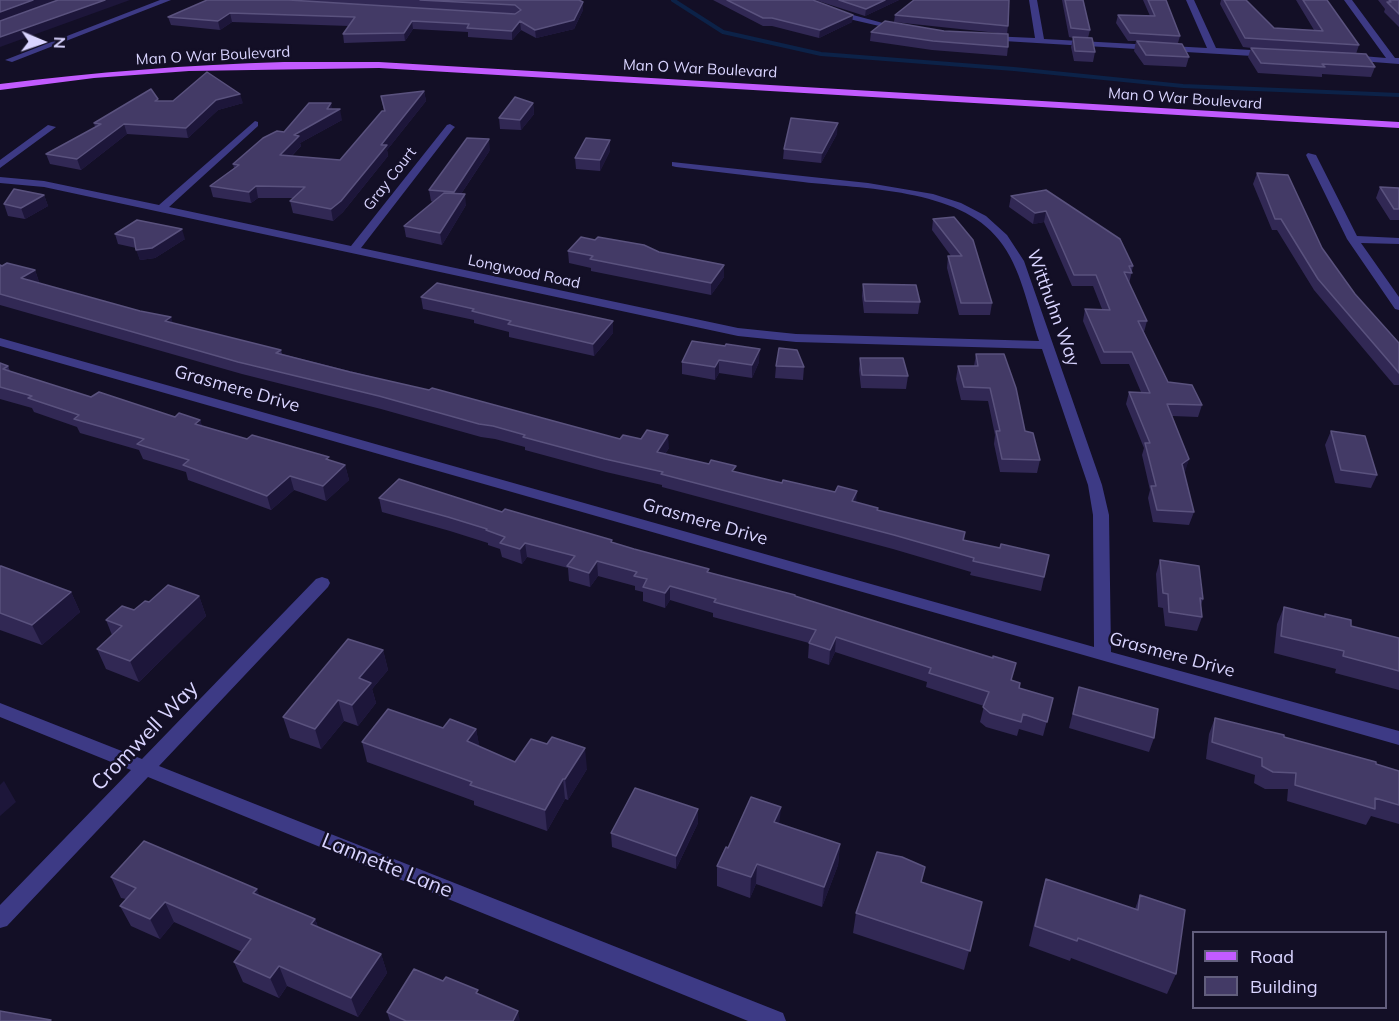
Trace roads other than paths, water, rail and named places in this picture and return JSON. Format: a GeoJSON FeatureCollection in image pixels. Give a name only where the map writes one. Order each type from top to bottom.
{"type":"FeatureCollection","features":[{"type":"Feature","properties":{"kind":"main road","name":"Man O War Boulevard"},"geometry":{"type":"LineString","coordinates":[[0,79],[105,67],[214,59],[343,56],[457,59]]}},
{"type":"Feature","properties":{"kind":"main road","name":"Man O War Boulevard"},"geometry":{"type":"LineString","coordinates":[[0,87],[105,75],[213,68],[336,64],[424,66],[1399,125]]}},
{"type":"Feature","properties":{"kind":"main road"},"geometry":{"type":"LineString","coordinates":[[842,82],[866,83]]}},
{"type":"Feature","properties":{"kind":"main road","name":"Man O War Boulevard"},"geometry":{"type":"LineString","coordinates":[[878,84],[1399,115]]}},
{"type":"Feature","properties":{"kind":"street"},"geometry":{"type":"LineString","coordinates":[[9,60],[167,0]]}},
{"type":"Feature","properties":{"kind":"street"},"geometry":{"type":"LineString","coordinates":[[803,0],[866,22],[911,30]]}},
{"type":"Feature","properties":{"kind":"street"},"geometry":{"type":"LineString","coordinates":[[1033,0],[1040,41]]}},
{"type":"Feature","properties":{"kind":"street"},"geometry":{"type":"LineString","coordinates":[[1190,0],[1213,51]]}},
{"type":"Feature","properties":{"kind":"street"},"geometry":{"type":"LineString","coordinates":[[1348,0],[1396,61]]}},
{"type":"Feature","properties":{"kind":"street"},"geometry":{"type":"LineString","coordinates":[[977,38],[1284,55]]}},
{"type":"Feature","properties":{"kind":"street"},"geometry":{"type":"LineString","coordinates":[[1344,58],[1396,61]]}},
{"type":"Feature","properties":{"kind":"street"},"geometry":{"type":"LineString","coordinates":[[160,210],[255,124]]}},
{"type":"Feature","properties":{"kind":"street"},"geometry":{"type":"LineString","coordinates":[[0,165],[51,127]]}},
{"type":"Feature","properties":{"kind":"street","name":"Gray Court"},"geometry":{"type":"LineString","coordinates":[[353,251],[450,127]]}},
{"type":"Feature","properties":{"kind":"street"},"geometry":{"type":"LineString","coordinates":[[1311,156],[1353,239],[1399,306]]}},
{"type":"Feature","properties":{"kind":"street","name":"Witthuhn Way"},"geometry":{"type":"LineString","coordinates":[[676,164],[906,191],[953,203],[996,228],[1014,251],[1087,455],[1101,515],[1103,656]]}},
{"type":"Feature","properties":{"kind":"street","name":"Longwood Road"},"geometry":{"type":"LineString","coordinates":[[0,180],[44,184],[709,327],[764,336],[1047,345]]}},
{"type":"Feature","properties":{"kind":"street"},"geometry":{"type":"LineString","coordinates":[[1353,239],[1399,241]]}},
{"type":"Feature","properties":{"kind":"street","name":"Grasmere Drive"},"geometry":{"type":"LineString","coordinates":[[0,342],[1399,738]]}},
{"type":"Feature","properties":{"kind":"street","name":"Cromwell Way"},"geometry":{"type":"LineString","coordinates":[[0,919],[322,583]]}},
{"type":"Feature","properties":{"kind":"street","name":"Lannette Lane"},"geometry":{"type":"LineString","coordinates":[[0,710],[775,1021]]}},
{"type":"Feature","properties":{"kind":"waterway"},"geometry":{"type":"LineString","coordinates":[[673,0],[723,32],[821,54],[1014,69],[1183,86],[1399,95]]}}]}
